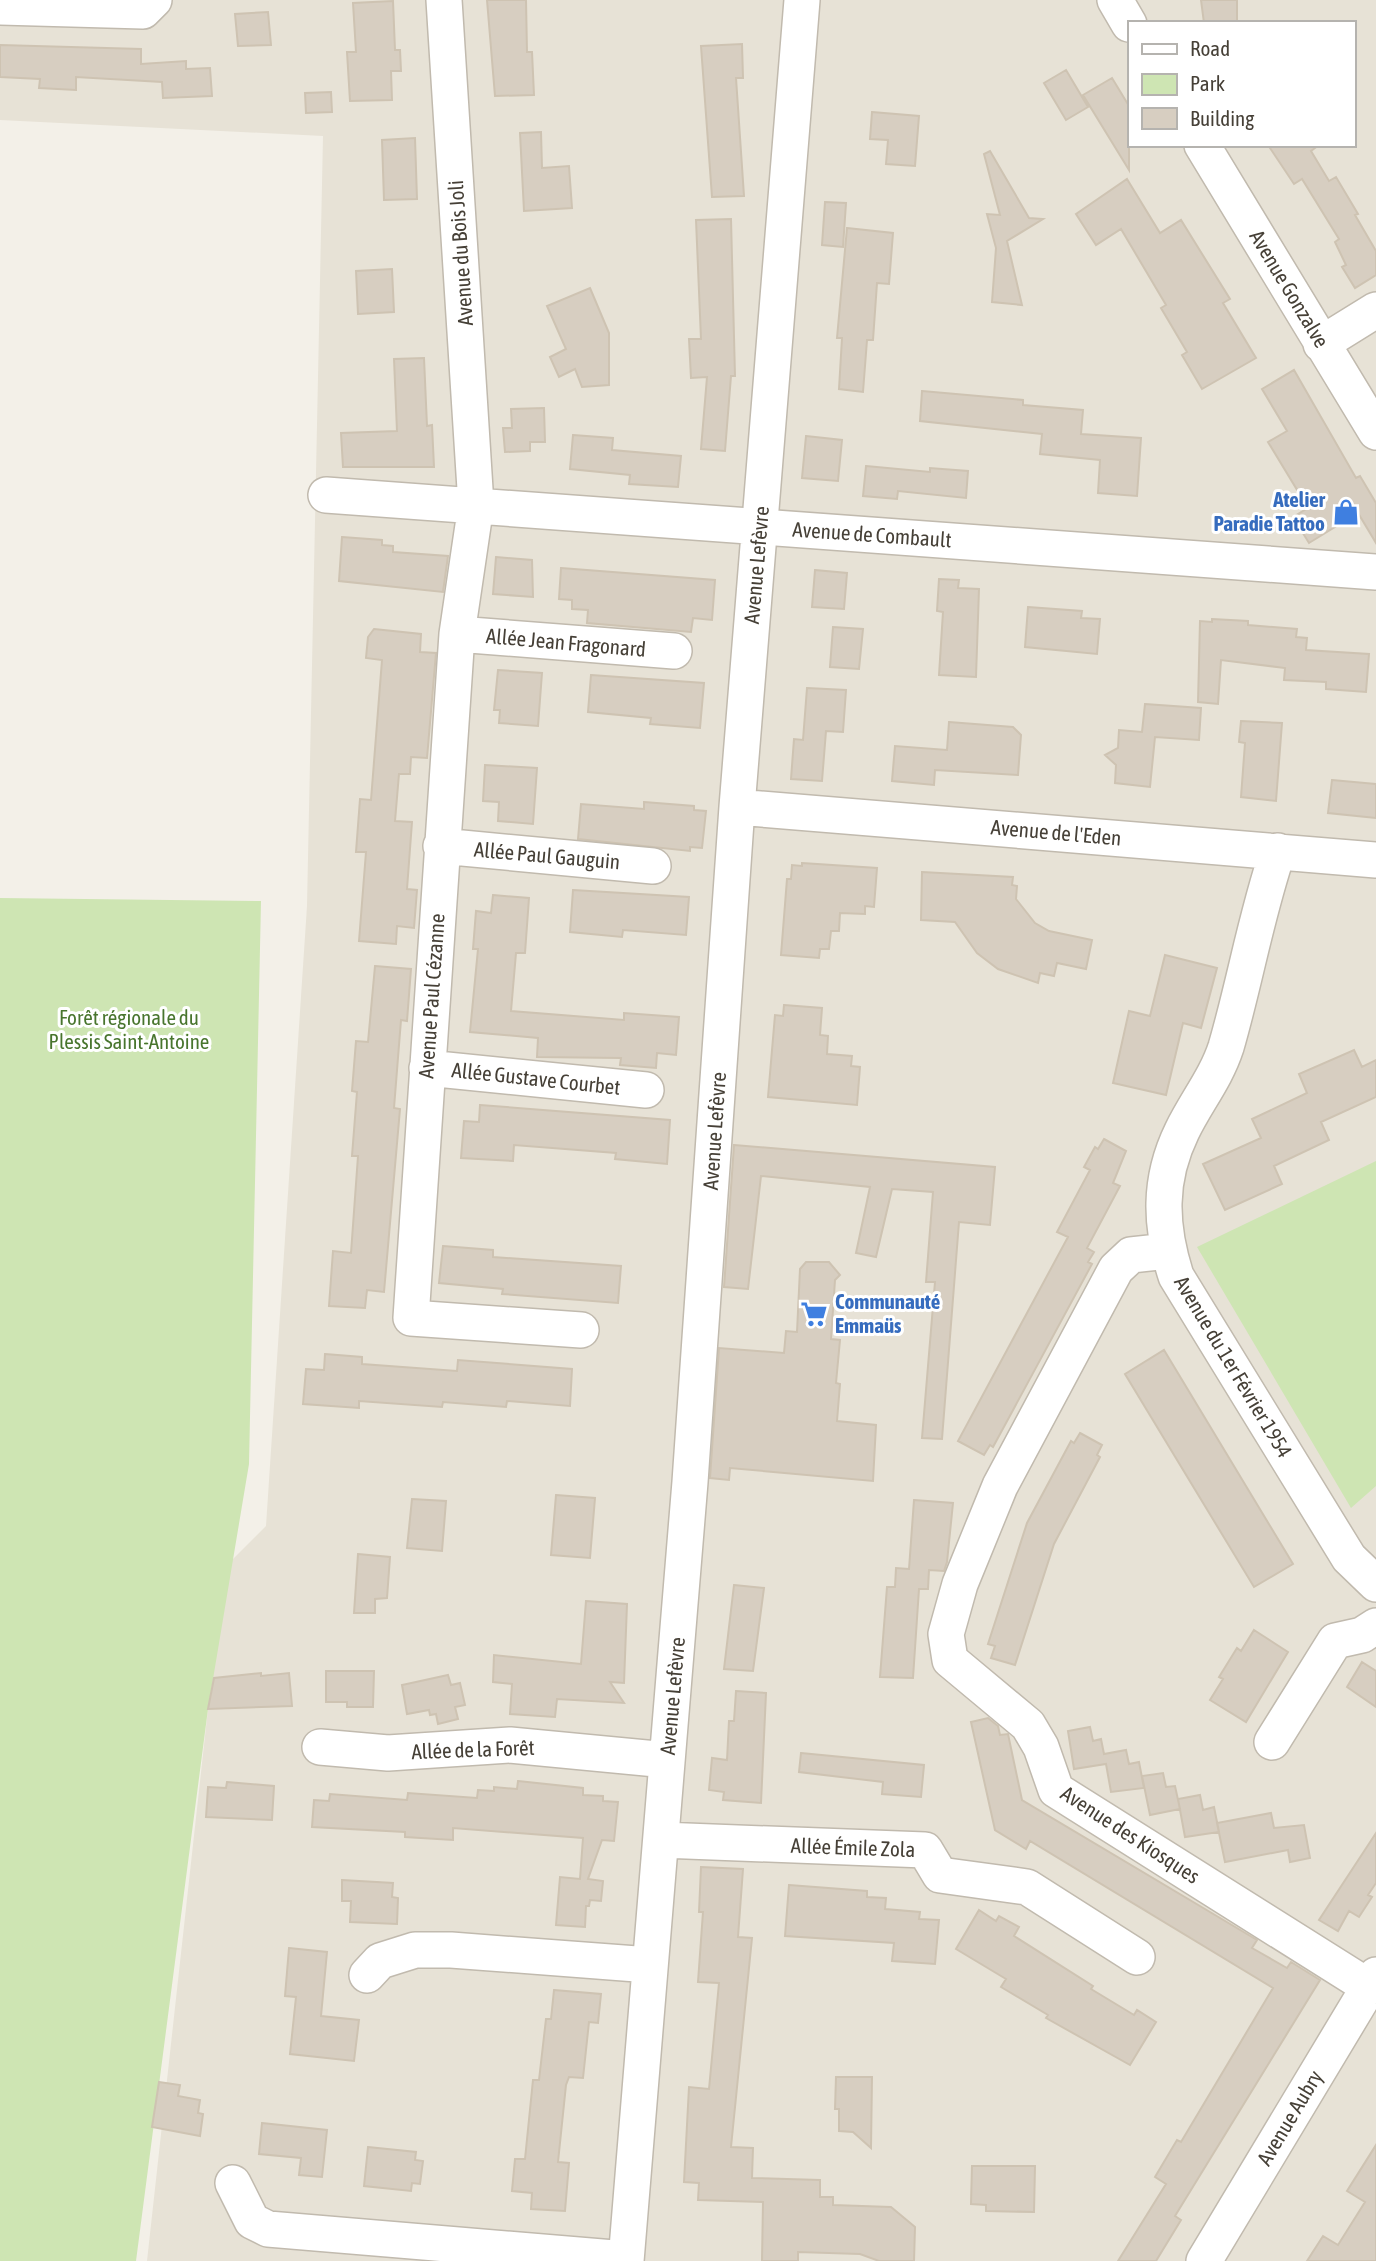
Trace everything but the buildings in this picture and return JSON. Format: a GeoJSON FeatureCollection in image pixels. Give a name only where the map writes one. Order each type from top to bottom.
{"type":"FeatureCollection","features":[{"type":"Feature","properties":{"kind":"street"},"geometry":{"type":"LineString","coordinates":[[0,7],[143,10],[154,0]]}},
{"type":"Feature","properties":{"kind":"street","name":"Avenue du Bois Joli"},"geometry":{"type":"LineString","coordinates":[[444,0],[476,506]]}},
{"type":"Feature","properties":{"kind":"street","name":"Avenue Lefèvre"},"geometry":{"type":"LineString","coordinates":[[626,2260],[690,1482],[737,807],[802,0]]}},
{"type":"Feature","properties":{"kind":"street"},"geometry":{"type":"LineString","coordinates":[[1115,0],[1128,22]]}},
{"type":"Feature","properties":{"kind":"street","name":"Avenue Gonzalve"},"geometry":{"type":"LineString","coordinates":[[1203,147],[1376,432]]}},
{"type":"Feature","properties":{"kind":"street"},"geometry":{"type":"LineString","coordinates":[[1321,344],[1376,310]]}},
{"type":"Feature","properties":{"kind":"street","name":"Avenue de Combault"},"geometry":{"type":"LineString","coordinates":[[326,495],[1376,572]]}},
{"type":"Feature","properties":{"kind":"street","name":"Avenue Paul Cézanne"},"geometry":{"type":"LineString","coordinates":[[476,506],[457,634],[411,1318],[581,1330]]}},
{"type":"Feature","properties":{"kind":"street","name":"Allée Jean Fragonard"},"geometry":{"type":"LineString","coordinates":[[457,634],[674,651]]}},
{"type":"Feature","properties":{"kind":"street","name":"Avenue de l'Eden"},"geometry":{"type":"LineString","coordinates":[[737,807],[1376,860]]}},
{"type":"Feature","properties":{"kind":"street","name":"Allée Paul Gauguin"},"geometry":{"type":"LineString","coordinates":[[441,846],[653,866]]}},
{"type":"Feature","properties":{"kind":"street","name":"Avenue du 1er Février 1954"},"geometry":{"type":"LineString","coordinates":[[1278,851],[1264,891],[1218,1070],[1182,1131],[1165,1178],[1164,1238],[1176,1276],[1349,1558],[1376,1584]]}},
{"type":"Feature","properties":{"kind":"street","name":"Allée Gustave Courbet"},"geometry":{"type":"LineString","coordinates":[[427,1068],[646,1090]]}},
{"type":"Feature","properties":{"kind":"street","name":"Avenue des Kiosques"},"geometry":{"type":"LineString","coordinates":[[1168,1251],[1131,1255],[1116,1269],[1000,1486],[960,1584],[946,1634],[950,1660],[1028,1725],[1041,1747],[1056,1790],[1372,1981]]}},
{"type":"Feature","properties":{"kind":"street"},"geometry":{"type":"LineString","coordinates":[[1272,1742],[1335,1641],[1362,1635],[1376,1626]]}},
{"type":"Feature","properties":{"kind":"street","name":"Allée de la Forêt"},"geometry":{"type":"LineString","coordinates":[[320,1747],[388,1753],[510,1745],[667,1760]]}},
{"type":"Feature","properties":{"kind":"street","name":"Allée Émile Zola"},"geometry":{"type":"LineString","coordinates":[[661,1840],[925,1850],[940,1875],[1027,1887],[1137,1956]]}},
{"type":"Feature","properties":{"kind":"street"},"geometry":{"type":"LineString","coordinates":[[366,1975],[380,1961],[415,1950],[451,1950],[650,1965]]}},
{"type":"Feature","properties":{"kind":"street","name":"Avenue Aubry"},"geometry":{"type":"LineString","coordinates":[[1203,2261],[1372,1981]]}},
{"type":"Feature","properties":{"kind":"street"},"geometry":{"type":"LineString","coordinates":[[233,2183],[252,2221],[268,2229],[626,2260]]}},
{"type":"Feature","properties":{"kind":"shaded area"},"geometry":{"type":"Polygon","coordinates":[[[0,0],[1376,0],[1376,2261],[147,2261],[208,1709],[229,1563],[266,1526],[307,906],[323,136],[0,120],[0,0]]]}},
{"type":"Feature","properties":{"kind":"green space","name":"Forêt régionale du Plessis Saint-Antoine"},"geometry":{"type":"Polygon","coordinates":[[[0,898],[261,901],[249,1464],[208,1709],[136,2261],[0,2261],[0,898]]]}},
{"type":"Feature","properties":{"kind":"green space"},"geometry":{"type":"Polygon","coordinates":[[[1376,1161],[1376,1486],[1351,1508],[1197,1247],[1376,1161]]]}},
{"type":"Feature","properties":{"kind":"place","name":"Atelier Paradie Tattoo"},"geometry":{"type":"Point","coordinates":[1346,512]}},
{"type":"Feature","properties":{"kind":"place","name":"Communauté Emmaüs"},"geometry":{"type":"Point","coordinates":[814,1314]}}]}
